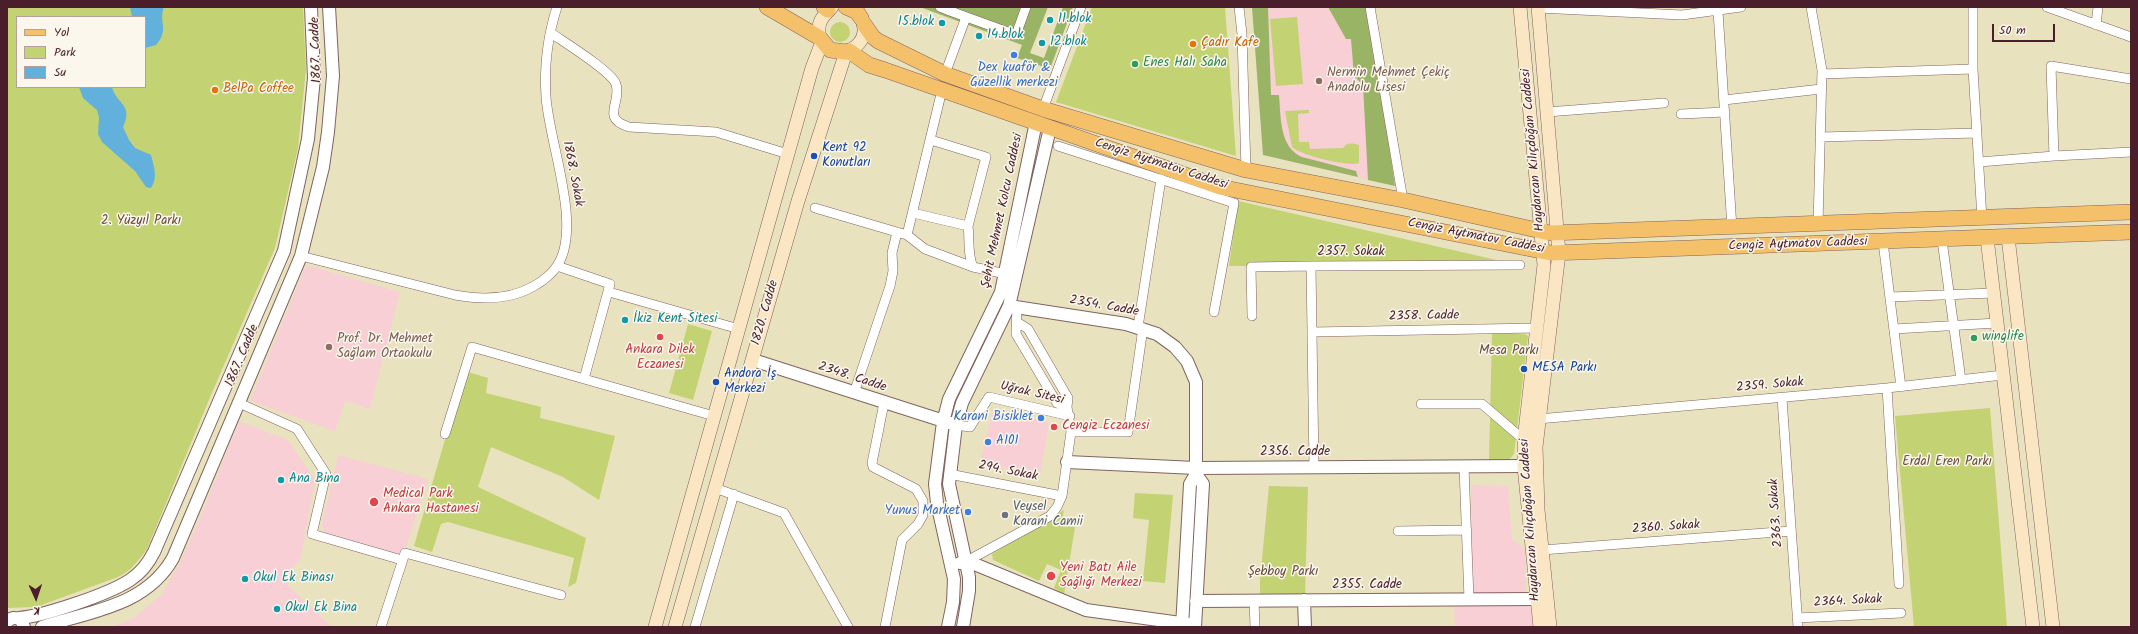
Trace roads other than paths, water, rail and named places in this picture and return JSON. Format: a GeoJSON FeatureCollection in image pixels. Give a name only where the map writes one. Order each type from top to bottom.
{"type":"FeatureCollection","features":[{"type":"Feature","properties":{"kind":"main road","name":"Cengiz Aytmatov Caddesi"},"geometry":{"type":"LineString","coordinates":[[767,7],[821,40],[830,50],[847,51],[870,64],[942,90],[1246,170],[1403,200],[1542,232],[1558,234],[1982,219],[2131,212]]}},
{"type":"Feature","properties":{"kind":"main road","name":"Cengiz Aytmatov Caddesi"},"geometry":{"type":"LineString","coordinates":[[833,8],[857,12],[862,16],[873,37],[878,40],[945,74],[1040,116],[1050,128],[1108,155],[1220,187],[1543,251],[1559,253],[2131,232]]}},
{"type":"Feature","properties":{"kind":"main road","name":"1820. Cadde"},"geometry":{"type":"LineString","coordinates":[[655,627],[821,40],[819,24],[821,17],[833,8]]}},
{"type":"Feature","properties":{"kind":"main road"},"geometry":{"type":"LineString","coordinates":[[1518,8],[1538,8]]}},
{"type":"Feature","properties":{"kind":"main road","name":"Haydarcan Kılıçdoğan Caddesi"},"geometry":{"type":"LineString","coordinates":[[1518,8],[1542,232],[1544,271],[1524,440],[1524,466],[1540,627]]}},
{"type":"Feature","properties":{"kind":"main road","name":"Haydarcan Kılıçdoğan Caddesi"},"geometry":{"type":"LineString","coordinates":[[1538,8],[1559,253],[1538,419],[1536,471],[1550,627]]}},
{"type":"Feature","properties":{"kind":"main road","name":"1820. Cadde"},"geometry":{"type":"LineString","coordinates":[[675,627],[798,201],[847,51],[858,45],[862,39],[862,16]]}},
{"type":"Feature","properties":{"kind":"main road"},"geometry":{"type":"LineString","coordinates":[[2008,237],[2053,627]]}},
{"type":"Feature","properties":{"kind":"main road"},"geometry":{"type":"LineString","coordinates":[[1988,238],[2033,627]]}},
{"type":"Feature","properties":{"kind":"street","name":"1867. Cadde"},"geometry":{"type":"LineString","coordinates":[[13,621],[54,610],[114,589],[140,572],[154,552],[284,251],[308,139],[314,78],[311,7]]}},
{"type":"Feature","properties":{"kind":"street","name":"1867. Cadde"},"geometry":{"type":"LineString","coordinates":[[42,627],[119,604],[140,594],[164,572],[173,558],[301,256],[323,167],[328,132],[333,76],[329,7]]}},
{"type":"Feature","properties":{"kind":"street","name":"1868. Sokak"},"geometry":{"type":"LineString","coordinates":[[301,256],[455,295],[478,298],[506,297],[518,294],[542,282],[557,266],[564,248],[567,219],[564,193],[552,137],[546,97],[547,59],[557,7]]}},
{"type":"Feature","properties":{"kind":"street"},"geometry":{"type":"LineString","coordinates":[[940,7],[951,9],[966,17],[1016,35],[1026,7]]}},
{"type":"Feature","properties":{"kind":"street"},"geometry":{"type":"LineString","coordinates":[[1040,116],[1081,7]]}},
{"type":"Feature","properties":{"kind":"street"},"geometry":{"type":"LineString","coordinates":[[1240,7],[1246,170]]}},
{"type":"Feature","properties":{"kind":"street"},"geometry":{"type":"LineString","coordinates":[[1370,7],[1403,200]]}},
{"type":"Feature","properties":{"kind":"street"},"geometry":{"type":"LineString","coordinates":[[1538,8],[1718,12],[1741,7]]}},
{"type":"Feature","properties":{"kind":"street"},"geometry":{"type":"LineString","coordinates":[[1811,7],[1822,74],[1818,225]]}},
{"type":"Feature","properties":{"kind":"street"},"geometry":{"type":"LineString","coordinates":[[1973,7],[1973,69],[1982,219]]}},
{"type":"Feature","properties":{"kind":"street"},"geometry":{"type":"LineString","coordinates":[[2047,7],[2131,37]]}},
{"type":"Feature","properties":{"kind":"street"},"geometry":{"type":"LineString","coordinates":[[2096,24],[2098,7]]}},
{"type":"Feature","properties":{"kind":"street"},"geometry":{"type":"LineString","coordinates":[[1718,12],[1732,228]]}},
{"type":"Feature","properties":{"kind":"street"},"geometry":{"type":"LineString","coordinates":[[945,74],[966,17]]}},
{"type":"Feature","properties":{"kind":"street"},"geometry":{"type":"LineString","coordinates":[[551,33],[611,76],[617,91],[613,114],[616,121],[621,125],[629,127],[716,132],[788,154]]}},
{"type":"Feature","properties":{"kind":"street"},"geometry":{"type":"LineString","coordinates":[[2054,156],[2051,66],[2131,79]]}},
{"type":"Feature","properties":{"kind":"street"},"geometry":{"type":"LineString","coordinates":[[1822,74],[1973,69]]}},
{"type":"Feature","properties":{"kind":"street"},"geometry":{"type":"LineString","coordinates":[[1724,100],[1821,89]]}},
{"type":"Feature","properties":{"kind":"street"},"geometry":{"type":"LineString","coordinates":[[907,235],[942,90]]}},
{"type":"Feature","properties":{"kind":"street"},"geometry":{"type":"LineString","coordinates":[[1547,112],[1664,103]]}},
{"type":"Feature","properties":{"kind":"street"},"geometry":{"type":"LineString","coordinates":[[1681,114],[1725,112]]}},
{"type":"Feature","properties":{"kind":"street","name":"Şehit Mehmet Kolcu Caddesi"},"geometry":{"type":"LineString","coordinates":[[948,627],[954,590],[950,559],[937,503],[935,484],[942,422],[949,399],[996,304],[1006,274],[1040,116]]}},
{"type":"Feature","properties":{"kind":"street","name":"Şehit Mehmet Kolcu Caddesi"},"geometry":{"type":"LineString","coordinates":[[964,627],[969,591],[965,556],[951,499],[950,474],[956,425],[962,402],[1013,306],[1050,128]]}},
{"type":"Feature","properties":{"kind":"street"},"geometry":{"type":"LineString","coordinates":[[1820,137],[1977,133]]}},
{"type":"Feature","properties":{"kind":"street"},"geometry":{"type":"LineString","coordinates":[[931,140],[986,157],[968,226],[970,243],[969,258],[973,267]]}},
{"type":"Feature","properties":{"kind":"street"},"geometry":{"type":"LineString","coordinates":[[1058,146],[1108,155],[1161,179],[1234,203],[1214,312]]}},
{"type":"Feature","properties":{"kind":"street"},"geometry":{"type":"LineString","coordinates":[[1979,162],[2131,152]]}},
{"type":"Feature","properties":{"kind":"street"},"geometry":{"type":"LineString","coordinates":[[1071,432],[1128,432],[1161,179]]}},
{"type":"Feature","properties":{"kind":"street"},"geometry":{"type":"LineString","coordinates":[[815,208],[907,235],[925,249],[973,267],[1006,274]]}},
{"type":"Feature","properties":{"kind":"street"},"geometry":{"type":"LineString","coordinates":[[913,213],[968,226]]}},
{"type":"Feature","properties":{"kind":"street"},"geometry":{"type":"LineString","coordinates":[[854,393],[890,286],[893,271],[892,253],[897,232]]}},
{"type":"Feature","properties":{"kind":"street"},"geometry":{"type":"LineString","coordinates":[[1942,240],[1962,380]]}},
{"type":"Feature","properties":{"kind":"street"},"geometry":{"type":"LineString","coordinates":[[1883,242],[1901,387]]}},
{"type":"Feature","properties":{"kind":"street"},"geometry":{"type":"LineString","coordinates":[[284,251],[301,256]]}},
{"type":"Feature","properties":{"kind":"street","name":"2357. Sokak"},"geometry":{"type":"LineString","coordinates":[[1314,467],[1311,266],[1520,265]]}},
{"type":"Feature","properties":{"kind":"street"},"geometry":{"type":"LineString","coordinates":[[557,266],[608,282],[610,287],[584,379]]}},
{"type":"Feature","properties":{"kind":"street"},"geometry":{"type":"LineString","coordinates":[[1252,316],[1251,267],[1311,266]]}},
{"type":"Feature","properties":{"kind":"street"},"geometry":{"type":"LineString","coordinates":[[609,292],[739,329]]}},
{"type":"Feature","properties":{"kind":"street"},"geometry":{"type":"LineString","coordinates":[[1890,297],[1994,293]]}},
{"type":"Feature","properties":{"kind":"street"},"geometry":{"type":"LineString","coordinates":[[1013,306],[1017,322],[1016,334],[1057,404],[1068,412]]}},
{"type":"Feature","properties":{"kind":"street","name":"2354. Cadde"},"geometry":{"type":"LineString","coordinates":[[1013,306],[1141,328],[1157,334],[1175,347],[1187,361],[1194,374],[1196,382],[1196,471],[1190,484],[1182,626]]}},
{"type":"Feature","properties":{"kind":"street"},"geometry":{"type":"LineString","coordinates":[[950,559],[965,556],[1050,516],[1057,508],[1062,496],[1071,432],[1068,412],[1068,398],[1028,329],[1017,322]]}},
{"type":"Feature","properties":{"kind":"street"},"geometry":{"type":"LineString","coordinates":[[1894,329],[1997,323]]}},
{"type":"Feature","properties":{"kind":"street","name":"2358. Cadde"},"geometry":{"type":"LineString","coordinates":[[1312,332],[1537,328]]}},
{"type":"Feature","properties":{"kind":"street"},"geometry":{"type":"LineString","coordinates":[[445,434],[472,347],[714,416]]}},
{"type":"Feature","properties":{"kind":"street","name":"2348. Cadde"},"geometry":{"type":"LineString","coordinates":[[753,360],[942,422],[956,425]]}},
{"type":"Feature","properties":{"kind":"street","name":"2359. Sokak"},"geometry":{"type":"LineString","coordinates":[[1538,419],[1901,387],[2003,375]]}},
{"type":"Feature","properties":{"kind":"street"},"geometry":{"type":"LineString","coordinates":[[1887,388],[1899,584]]}},
{"type":"Feature","properties":{"kind":"street"},"geometry":{"type":"LineString","coordinates":[[221,396],[297,429],[326,474],[312,534],[402,560]]}},
{"type":"Feature","properties":{"kind":"street","name":"Uğrak Sitesi"},"geometry":{"type":"LineString","coordinates":[[956,425],[970,427],[989,397],[1068,412]]}},
{"type":"Feature","properties":{"kind":"street","name":"2363. Sokak"},"geometry":{"type":"LineString","coordinates":[[1782,398],[1797,623]]}},
{"type":"Feature","properties":{"kind":"street"},"geometry":{"type":"LineString","coordinates":[[884,403],[872,463],[873,467],[916,490],[920,494],[924,509],[922,520],[902,540],[885,627]]}},
{"type":"Feature","properties":{"kind":"street"},"geometry":{"type":"LineString","coordinates":[[1421,404],[1482,404],[1524,440]]}},
{"type":"Feature","properties":{"kind":"street","name":"2356. Cadde"},"geometry":{"type":"LineString","coordinates":[[1067,462],[1196,471],[1314,467],[1524,466]]}},
{"type":"Feature","properties":{"kind":"street"},"geometry":{"type":"LineString","coordinates":[[1464,466],[1469,599]]}},
{"type":"Feature","properties":{"kind":"street","name":"2354. Cadde"},"geometry":{"type":"LineString","coordinates":[[1195,626],[1203,484],[1196,471]]}},
{"type":"Feature","properties":{"kind":"street","name":"294. Sokak"},"geometry":{"type":"LineString","coordinates":[[950,474],[1062,496]]}},
{"type":"Feature","properties":{"kind":"street"},"geometry":{"type":"LineString","coordinates":[[715,488],[784,513],[848,627]]}},
{"type":"Feature","properties":{"kind":"street"},"geometry":{"type":"LineString","coordinates":[[695,627],[734,494]]}},
{"type":"Feature","properties":{"kind":"street"},"geometry":{"type":"LineString","coordinates":[[1398,532],[1467,530]]}},
{"type":"Feature","properties":{"kind":"street","name":"2360. Sokak"},"geometry":{"type":"LineString","coordinates":[[1542,550],[1791,531]]}},
{"type":"Feature","properties":{"kind":"street"},"geometry":{"type":"LineString","coordinates":[[381,627],[404,553],[561,595]]}},
{"type":"Feature","properties":{"kind":"street"},"geometry":{"type":"LineString","coordinates":[[965,556],[1086,610],[1182,626],[1195,626]]}},
{"type":"Feature","properties":{"kind":"street","name":"2355. Cadde"},"geometry":{"type":"LineString","coordinates":[[1196,601],[1537,599]]}},
{"type":"Feature","properties":{"kind":"street"},"geometry":{"type":"LineString","coordinates":[[1254,600],[1255,627]]}},
{"type":"Feature","properties":{"kind":"street"},"geometry":{"type":"LineString","coordinates":[[1304,600],[1304,627]]}},
{"type":"Feature","properties":{"kind":"street","name":"2364. Sokak"},"geometry":{"type":"LineString","coordinates":[[1797,623],[1901,612]]}},
{"type":"Feature","properties":{"kind":"water"},"geometry":{"type":"Polygon","coordinates":[[[130,7],[164,7],[162,17],[162,35],[156,45],[146,48],[146,16],[132,16],[130,7]]]}},
{"type":"Feature","properties":{"kind":"water"},"geometry":{"type":"Polygon","coordinates":[[[79,88],[112,88],[125,109],[126,119],[123,127],[129,140],[135,148],[151,155],[155,176],[151,188],[146,187],[135,171],[102,142],[98,134],[99,117],[97,110],[83,98],[79,88]]]}},
{"type":"Feature","properties":{"kind":"place","name":"11.blok"},"geometry":{"type":"Point","coordinates":[1050,20]}},
{"type":"Feature","properties":{"kind":"place","name":"15.blok"},"geometry":{"type":"Point","coordinates":[942,23]}},
{"type":"Feature","properties":{"kind":"place","name":"14.blok"},"geometry":{"type":"Point","coordinates":[979,36]}},
{"type":"Feature","properties":{"kind":"place","name":"12.blok"},"geometry":{"type":"Point","coordinates":[1042,43]}},
{"type":"Feature","properties":{"kind":"place","name":"Çadır Kafe"},"geometry":{"type":"Point","coordinates":[1193,44]}},
{"type":"Feature","properties":{"kind":"place","name":"Dex kuaför & Güzellik merkezi"},"geometry":{"type":"Point","coordinates":[1014,55]}},
{"type":"Feature","properties":{"kind":"place","name":"Enes Halı Saha"},"geometry":{"type":"Point","coordinates":[1135,64]}},
{"type":"Feature","properties":{"kind":"place","name":"Nermin Mehmet Çekiç Anadolu Lisesi"},"geometry":{"type":"Point","coordinates":[1319,81]}},
{"type":"Feature","properties":{"kind":"place","name":"BelPa Coffee"},"geometry":{"type":"Point","coordinates":[215,90]}},
{"type":"Feature","properties":{"kind":"place","name":"Kent 92 Konutları"},"geometry":{"type":"Point","coordinates":[814,156]}},
{"type":"Feature","properties":{"kind":"place","name":"İkiz Kent Sitesi"},"geometry":{"type":"Point","coordinates":[625,320]}},
{"type":"Feature","properties":{"kind":"place","name":"Ankara Dilek Eczanesi"},"geometry":{"type":"Point","coordinates":[660,337]}},
{"type":"Feature","properties":{"kind":"place","name":"winglife"},"geometry":{"type":"Point","coordinates":[1974,338]}},
{"type":"Feature","properties":{"kind":"place","name":"Prof. Dr. Mehmet Sağlam Ortaokulu"},"geometry":{"type":"Point","coordinates":[329,347]}},
{"type":"Feature","properties":{"kind":"place","name":"MESA Parkı"},"geometry":{"type":"Point","coordinates":[1524,369]}},
{"type":"Feature","properties":{"kind":"place","name":"Andora İş Merkezi"},"geometry":{"type":"Point","coordinates":[716,382]}},
{"type":"Feature","properties":{"kind":"place","name":"Karani Bisiklet"},"geometry":{"type":"Point","coordinates":[1041,418]}},
{"type":"Feature","properties":{"kind":"place","name":"Cengiz Eczanesi"},"geometry":{"type":"Point","coordinates":[1054,427]}},
{"type":"Feature","properties":{"kind":"place","name":"A101"},"geometry":{"type":"Point","coordinates":[988,442]}},
{"type":"Feature","properties":{"kind":"place","name":"Ana Bina"},"geometry":{"type":"Point","coordinates":[281,480]}},
{"type":"Feature","properties":{"kind":"place","name":"Medical Park Ankara Hastanesi"},"geometry":{"type":"Point","coordinates":[374,502]}},
{"type":"Feature","properties":{"kind":"place","name":"Yunus Market"},"geometry":{"type":"Point","coordinates":[968,512]}},
{"type":"Feature","properties":{"kind":"place","name":"Veysel Karani Camii"},"geometry":{"type":"Point","coordinates":[1005,515]}},
{"type":"Feature","properties":{"kind":"place","name":"Yeni Batı Aile Sağlığı Merkezi"},"geometry":{"type":"Point","coordinates":[1051,576]}},
{"type":"Feature","properties":{"kind":"place","name":"Okul Ek Binası"},"geometry":{"type":"Point","coordinates":[245,579]}},
{"type":"Feature","properties":{"kind":"place","name":"Okul Ek Bina"},"geometry":{"type":"Point","coordinates":[277,609]}},
{"type":"Feature","properties":{"kind":"park label","name":"2. Yüzyıl Parkı"},"geometry":{"type":"Point","coordinates":[141,222]}},
{"type":"Feature","properties":{"kind":"park label","name":"Mesa Parkı"},"geometry":{"type":"Point","coordinates":[1509,352]}},
{"type":"Feature","properties":{"kind":"park label","name":"Erdal Eren Parkı"},"geometry":{"type":"Point","coordinates":[1947,463]}},
{"type":"Feature","properties":{"kind":"park label","name":"Şebboy Parkı"},"geometry":{"type":"Point","coordinates":[1283,573]}}]}
